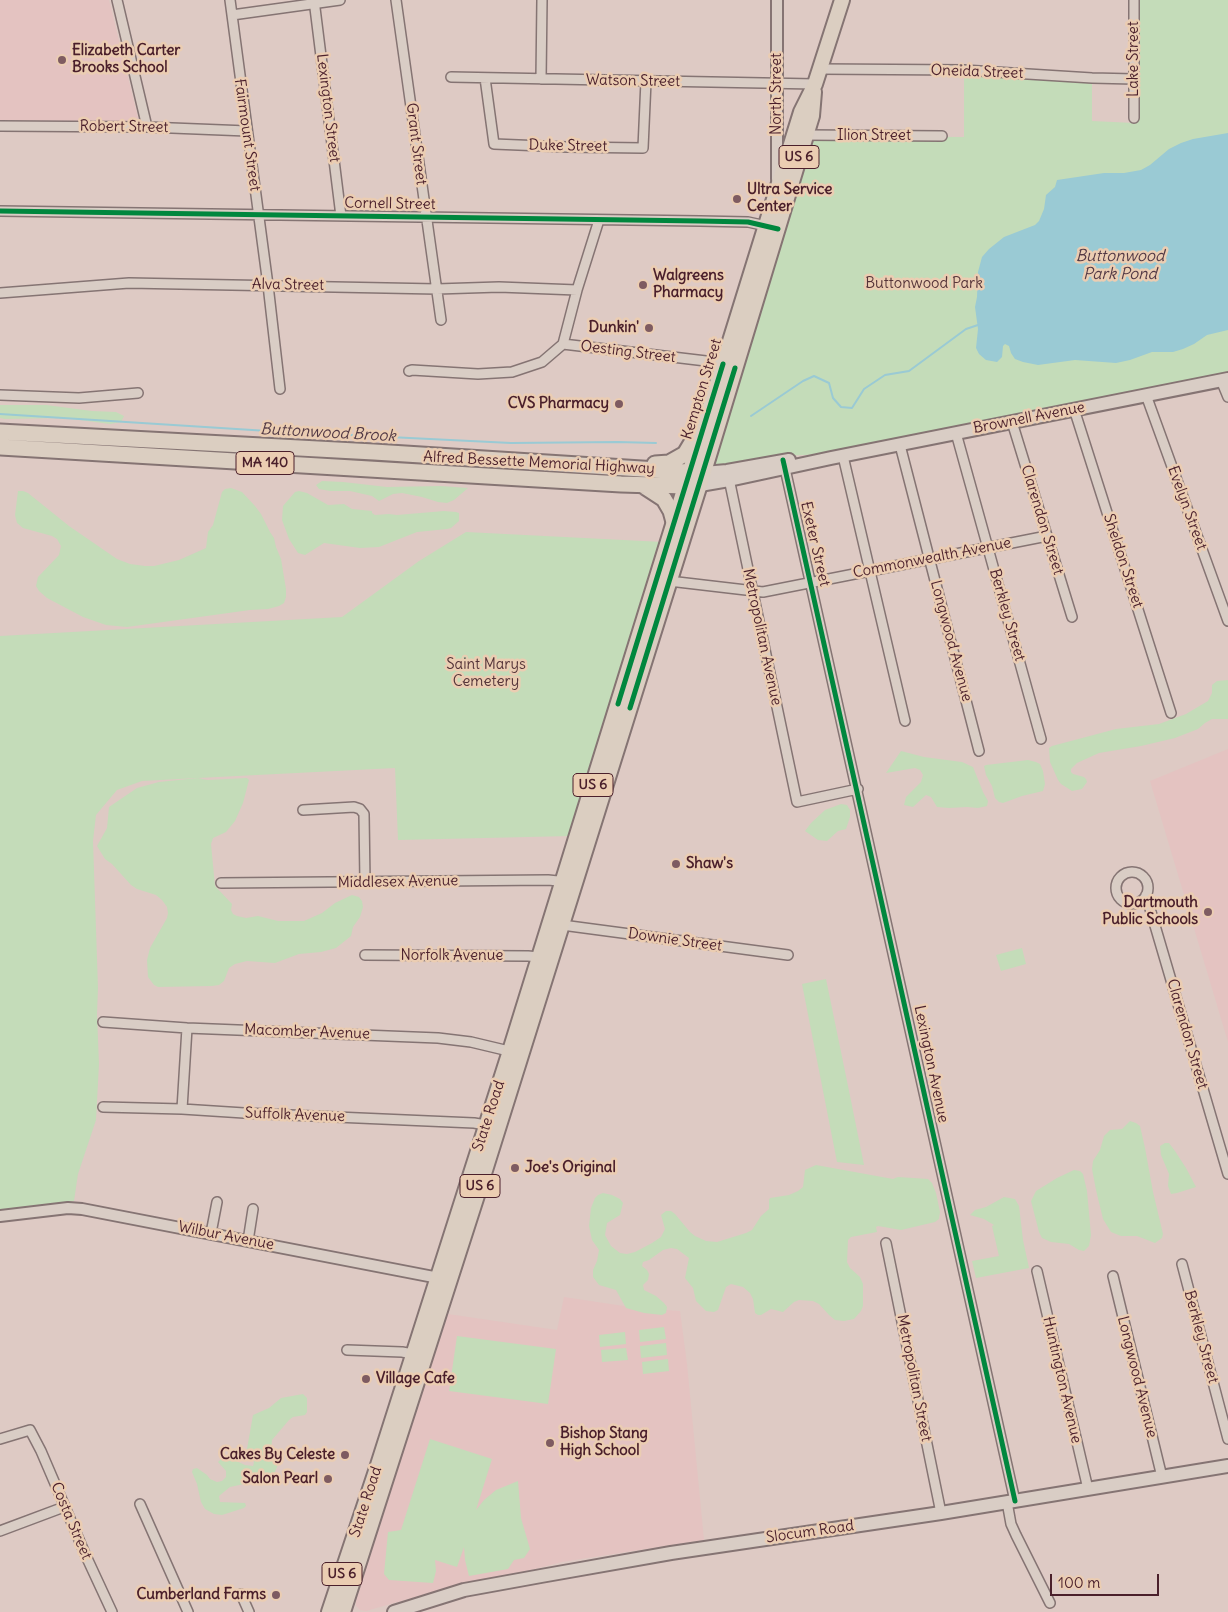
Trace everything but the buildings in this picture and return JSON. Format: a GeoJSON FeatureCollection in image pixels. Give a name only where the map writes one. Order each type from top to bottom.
{"type":"FeatureCollection","features":[{"type":"Feature","properties":{"kind":"highway"},"geometry":{"type":"LineString","coordinates":[[570,465],[617,461],[668,463],[685,454],[706,419]]}},
{"type":"Feature","properties":{"kind":"highway","name":"Alfred Bessette Memorial Highway"},"geometry":{"type":"LineString","coordinates":[[0,432],[347,450],[570,465],[694,479]]}},
{"type":"Feature","properties":{"kind":"highway","name":"Alfred Bessette Memorial Highway"},"geometry":{"type":"LineString","coordinates":[[0,447],[644,486],[694,479]]}},
{"type":"Feature","properties":{"kind":"highway"},"geometry":{"type":"LineString","coordinates":[[644,486],[664,499],[671,511],[674,522]]}},
{"type":"Feature","properties":{"kind":"main road","name":"Kempton Street"},"geometry":{"type":"LineString","coordinates":[[624,706],[674,522],[694,479],[793,156],[801,112],[815,84],[842,0]]}},
{"type":"Feature","properties":{"kind":"main road","name":"Kempton Street"},"geometry":{"type":"LineString","coordinates":[[772,227],[777,189],[793,156],[806,135],[812,116],[815,84]]}},
{"type":"Feature","properties":{"kind":"main road","name":"Kempton Street"},"geometry":{"type":"LineString","coordinates":[[624,706],[669,581],[694,479],[706,419],[729,366]]}},
{"type":"Feature","properties":{"kind":"main road","name":"Brownell Avenue"},"geometry":{"type":"LineString","coordinates":[[694,479],[728,476],[837,457],[1226,378]]}},
{"type":"Feature","properties":{"kind":"main road","name":"State Road"},"geometry":{"type":"LineString","coordinates":[[343,1612],[515,1053],[539,957],[569,883],[624,706]]}},
{"type":"Feature","properties":{"kind":"main road","name":"State Road"},"geometry":{"type":"LineString","coordinates":[[329,1612],[413,1354],[444,1279],[486,1125],[515,1053],[562,925],[569,883]]}},
{"type":"Feature","properties":{"kind":"main road","name":"Slocum Road"},"geometry":{"type":"LineString","coordinates":[[394,1612],[407,1610],[464,1590],[541,1576],[712,1547],[941,1513],[1228,1466]]}},
{"type":"Feature","properties":{"kind":"street"},"geometry":{"type":"LineString","coordinates":[[117,0],[147,127]]}},
{"type":"Feature","properties":{"kind":"street","name":"Fairmount Street"},"geometry":{"type":"LineString","coordinates":[[230,0],[280,389]]}},
{"type":"Feature","properties":{"kind":"street"},"geometry":{"type":"LineString","coordinates":[[232,15],[314,2],[340,0]]}},
{"type":"Feature","properties":{"kind":"street","name":"Grant Street"},"geometry":{"type":"LineString","coordinates":[[396,0],[441,320]]}},
{"type":"Feature","properties":{"kind":"street"},"geometry":{"type":"LineString","coordinates":[[541,79],[542,0]]}},
{"type":"Feature","properties":{"kind":"street","name":"North Street"},"geometry":{"type":"LineString","coordinates":[[777,0],[777,189]]}},
{"type":"Feature","properties":{"kind":"street","name":"Lake Street"},"geometry":{"type":"LineString","coordinates":[[1134,0],[1134,118]]}},
{"type":"Feature","properties":{"kind":"street","name":"Lexington Street"},"geometry":{"type":"LineString","coordinates":[[314,2],[341,216]]}},
{"type":"Feature","properties":{"kind":"street","name":"Oneida Street"},"geometry":{"type":"LineString","coordinates":[[820,69],[964,70],[1092,78],[1134,78]]}},
{"type":"Feature","properties":{"kind":"street","name":"Watson Street"},"geometry":{"type":"LineString","coordinates":[[451,77],[815,84]]}},
{"type":"Feature","properties":{"kind":"street","name":"Duke Street"},"geometry":{"type":"LineString","coordinates":[[486,78],[494,144],[577,147],[643,148],[646,82]]}},
{"type":"Feature","properties":{"kind":"street","name":"Robert Street"},"geometry":{"type":"LineString","coordinates":[[0,126],[147,127],[247,131]]}},
{"type":"Feature","properties":{"kind":"street","name":"Ilion Street"},"geometry":{"type":"LineString","coordinates":[[806,135],[942,136]]}},
{"type":"Feature","properties":{"kind":"street","name":"Cornell Street"},"geometry":{"type":"LineString","coordinates":[[0,211],[748,222],[772,227]]}},
{"type":"Feature","properties":{"kind":"street"},"geometry":{"type":"LineString","coordinates":[[563,344],[577,290],[599,220]]}},
{"type":"Feature","properties":{"kind":"street","name":"Alva Street"},"geometry":{"type":"LineString","coordinates":[[0,293],[129,283],[437,288],[499,287],[577,290]]}},
{"type":"Feature","properties":{"kind":"street","name":"Oesting Street"},"geometry":{"type":"LineString","coordinates":[[408,371],[478,374],[512,372],[542,362],[563,344],[729,366]]}},
{"type":"Feature","properties":{"kind":"street"},"geometry":{"type":"LineString","coordinates":[[1226,378],[1228,397]]}},
{"type":"Feature","properties":{"kind":"street"},"geometry":{"type":"LineString","coordinates":[[0,395],[74,398],[138,393]]}},
{"type":"Feature","properties":{"kind":"street","name":"Evelyn Street"},"geometry":{"type":"LineString","coordinates":[[1146,395],[1228,621]]}},
{"type":"Feature","properties":{"kind":"street","name":"Sheldon Street"},"geometry":{"type":"LineString","coordinates":[[1074,409],[1171,713]]}},
{"type":"Feature","properties":{"kind":"street","name":"Clarendon Street"},"geometry":{"type":"LineString","coordinates":[[1012,422],[1072,617]]}},
{"type":"Feature","properties":{"kind":"street","name":"Berkley Street"},"geometry":{"type":"LineString","coordinates":[[956,433],[1041,739]]}},
{"type":"Feature","properties":{"kind":"street","name":"Longwood Avenue"},"geometry":{"type":"LineString","coordinates":[[900,444],[979,751]]}},
{"type":"Feature","properties":{"kind":"street"},"geometry":{"type":"LineString","coordinates":[[837,457],[870,570],[905,720]]}},
{"type":"Feature","properties":{"kind":"street","name":"Exeter Street"},"geometry":{"type":"LineString","coordinates":[[784,465],[823,632]]}},
{"type":"Feature","properties":{"kind":"street","name":"Metropolitan Avenue"},"geometry":{"type":"LineString","coordinates":[[728,476],[797,802],[858,790]]}},
{"type":"Feature","properties":{"kind":"street","name":"Commonwealth Avenue"},"geometry":{"type":"LineString","coordinates":[[669,581],[762,592],[1047,536]]}},
{"type":"Feature","properties":{"kind":"street","name":"Lexington Avenue"},"geometry":{"type":"LineString","coordinates":[[823,632],[1011,1502],[1011,1524],[1050,1603]]}},
{"type":"Feature","properties":{"kind":"street"},"geometry":{"type":"LineString","coordinates":[[303,810],[354,807],[360,809],[364,814],[365,882]]}},
{"type":"Feature","properties":{"kind":"street","name":"Middlesex Avenue"},"geometry":{"type":"LineString","coordinates":[[221,883],[548,880],[569,883]]}},
{"type":"Feature","properties":{"kind":"street","name":"Clarendon Street"},"geometry":{"type":"LineString","coordinates":[[1146,895],[1228,1174]]}},
{"type":"Feature","properties":{"kind":"street","name":"Downie Street"},"geometry":{"type":"LineString","coordinates":[[562,925],[788,955]]}},
{"type":"Feature","properties":{"kind":"street","name":"Norfolk Avenue"},"geometry":{"type":"LineString","coordinates":[[365,955],[539,957]]}},
{"type":"Feature","properties":{"kind":"street","name":"Macomber Avenue"},"geometry":{"type":"LineString","coordinates":[[103,1022],[186,1028],[438,1038],[471,1042],[515,1053]]}},
{"type":"Feature","properties":{"kind":"street"},"geometry":{"type":"LineString","coordinates":[[182,1109],[186,1028]]}},
{"type":"Feature","properties":{"kind":"street","name":"Suffolk Avenue"},"geometry":{"type":"LineString","coordinates":[[103,1108],[182,1109],[486,1125]]}},
{"type":"Feature","properties":{"kind":"street"},"geometry":{"type":"LineString","coordinates":[[211,1233],[217,1202]]}},
{"type":"Feature","properties":{"kind":"street","name":"Wilbur Avenue"},"geometry":{"type":"LineString","coordinates":[[0,1216],[68,1208],[77,1209],[211,1233],[444,1279]]}},
{"type":"Feature","properties":{"kind":"street"},"geometry":{"type":"LineString","coordinates":[[248,1241],[253,1209]]}},
{"type":"Feature","properties":{"kind":"street","name":"Metropolitan Street"},"geometry":{"type":"LineString","coordinates":[[886,1243],[941,1513]]}},
{"type":"Feature","properties":{"kind":"street","name":"Berkley Street"},"geometry":{"type":"LineString","coordinates":[[1182,1264],[1228,1439]]}},
{"type":"Feature","properties":{"kind":"street","name":"Huntington Avenue"},"geometry":{"type":"LineString","coordinates":[[1037,1271],[1088,1489]]}},
{"type":"Feature","properties":{"kind":"street","name":"Longwood Avenue"},"geometry":{"type":"LineString","coordinates":[[1112,1276],[1162,1477]]}},
{"type":"Feature","properties":{"kind":"street"},"geometry":{"type":"LineString","coordinates":[[347,1350],[413,1354]]}},
{"type":"Feature","properties":{"kind":"street","name":"Costa Street"},"geometry":{"type":"LineString","coordinates":[[0,1439],[30,1430],[112,1612]]}},
{"type":"Feature","properties":{"kind":"street"},"geometry":{"type":"LineString","coordinates":[[140,1504],[188,1612]]}},
{"type":"Feature","properties":{"kind":"street"},"geometry":{"type":"LineString","coordinates":[[0,1530],[64,1507]]}},
{"type":"Feature","properties":{"kind":"street"},"geometry":{"type":"LineString","coordinates":[[241,1594],[249,1612]]}},
{"type":"Feature","properties":{"kind":"shaded area","name":"Elizabeth Carter Brooks School"},"geometry":{"type":"Polygon","coordinates":[[[0,0],[109,0],[139,122],[0,120],[0,0]]]}},
{"type":"Feature","properties":{"kind":"shaded area","name":"Dartmouth Public Schools"},"geometry":{"type":"Polygon","coordinates":[[[1228,749],[1228,1042],[1150,781],[1228,749]]]}},
{"type":"Feature","properties":{"kind":"shaded area","name":"Bishop Stang High School"},"geometry":{"type":"Polygon","coordinates":[[[564,1297],[637,1308],[680,1311],[704,1540],[562,1562],[468,1582],[366,1611],[360,1610],[356,1606],[356,1599],[448,1314],[557,1330],[564,1297]]]}},
{"type":"Feature","properties":{"kind":"green space","name":"Buttonwood Park"},"geometry":{"type":"Polygon","coordinates":[[[1137,0],[1228,0],[1228,374],[824,454],[783,456],[727,466],[716,464],[713,461],[815,136],[964,137],[964,70],[1092,78],[1092,121],[1134,123],[1137,0]]]}},
{"type":"Feature","properties":{"kind":"green space"},"geometry":{"type":"Polygon","coordinates":[[[0,405],[46,405],[116,412],[124,416],[121,422],[110,424],[65,418],[5,419],[0,418],[0,405]]]}},
{"type":"Feature","properties":{"kind":"green space"},"geometry":{"type":"Polygon","coordinates":[[[322,481],[387,487],[441,486],[468,488],[454,500],[447,503],[402,493],[393,494],[379,501],[372,496],[350,491],[319,489],[316,485],[322,481]]]}},
{"type":"Feature","properties":{"kind":"green space"},"geometry":{"type":"Polygon","coordinates":[[[231,488],[242,492],[255,506],[274,538],[281,559],[286,589],[284,603],[279,606],[127,627],[106,625],[83,617],[47,598],[36,586],[38,577],[59,555],[61,546],[57,539],[52,536],[23,528],[17,523],[15,515],[18,491],[28,493],[69,526],[117,559],[130,564],[154,566],[179,560],[206,548],[208,532],[213,525],[222,492],[225,489],[231,488]]]}},
{"type":"Feature","properties":{"kind":"green space"},"geometry":{"type":"Polygon","coordinates":[[[295,492],[307,493],[328,505],[344,504],[352,509],[372,511],[375,515],[444,511],[459,513],[459,521],[451,528],[417,532],[379,547],[360,548],[324,543],[305,555],[298,553],[289,539],[282,520],[283,506],[295,492]]]}},
{"type":"Feature","properties":{"kind":"green space","name":"Saint Marys Cemetery"},"geometry":{"type":"Polygon","coordinates":[[[466,532],[663,542],[571,836],[398,840],[395,768],[142,781],[117,790],[96,815],[93,841],[99,1064],[96,1120],[78,1174],[74,1201],[0,1210],[0,636],[342,617],[419,561],[466,532]]]}},
{"type":"Feature","properties":{"kind":"green space"},"geometry":{"type":"Polygon","coordinates":[[[1228,680],[1228,719],[1212,719],[1198,729],[1175,738],[1099,753],[1077,763],[1071,769],[1071,772],[1086,779],[1087,782],[1082,789],[1072,791],[1058,780],[1050,762],[1049,748],[1052,746],[1116,729],[1159,724],[1186,714],[1208,701],[1212,693],[1212,685],[1217,681],[1228,680]]]}},
{"type":"Feature","properties":{"kind":"green space"},"geometry":{"type":"Polygon","coordinates":[[[901,751],[924,757],[962,762],[973,767],[988,801],[987,806],[978,808],[937,807],[931,797],[926,795],[913,807],[904,805],[906,797],[921,782],[923,775],[920,770],[915,768],[886,773],[901,751]]]}},
{"type":"Feature","properties":{"kind":"green space"},"geometry":{"type":"Polygon","coordinates":[[[1028,760],[1040,764],[1045,784],[1043,791],[1003,803],[999,802],[995,798],[984,766],[1028,760]]]}},
{"type":"Feature","properties":{"kind":"green space"},"geometry":{"type":"Polygon","coordinates":[[[198,778],[207,780],[247,778],[249,780],[243,803],[235,821],[226,832],[213,838],[211,844],[215,886],[232,904],[231,910],[233,914],[246,918],[258,916],[278,921],[304,921],[322,913],[335,903],[352,895],[359,897],[363,907],[360,917],[353,927],[351,936],[336,948],[321,952],[299,954],[275,963],[247,961],[235,964],[229,968],[224,981],[219,985],[158,987],[154,985],[148,977],[147,960],[150,948],[167,918],[167,907],[156,895],[131,885],[105,859],[97,846],[107,828],[109,807],[137,788],[159,782],[198,778]]]}},
{"type":"Feature","properties":{"kind":"green space"},"geometry":{"type":"Polygon","coordinates":[[[841,804],[847,805],[850,810],[846,829],[838,831],[827,841],[818,840],[805,831],[825,810],[841,804]]]}},
{"type":"Feature","properties":{"kind":"green space"},"geometry":{"type":"Polygon","coordinates":[[[1022,948],[1026,964],[1001,971],[996,955],[1022,948]]]}},
{"type":"Feature","properties":{"kind":"green space"},"geometry":{"type":"Polygon","coordinates":[[[826,979],[864,1165],[837,1162],[802,984],[826,979]]]}},
{"type":"Feature","properties":{"kind":"green space"},"geometry":{"type":"Polygon","coordinates":[[[1130,1121],[1140,1126],[1163,1234],[1162,1238],[1155,1243],[1137,1236],[1121,1236],[1111,1232],[1103,1219],[1096,1190],[1092,1169],[1093,1161],[1100,1150],[1104,1136],[1110,1130],[1122,1129],[1130,1121]]]}},
{"type":"Feature","properties":{"kind":"green space"},"geometry":{"type":"Polygon","coordinates":[[[1169,1143],[1175,1151],[1196,1187],[1171,1194],[1168,1186],[1169,1174],[1161,1155],[1160,1146],[1169,1143]]]}},
{"type":"Feature","properties":{"kind":"green space"},"geometry":{"type":"Polygon","coordinates":[[[816,1165],[893,1179],[898,1177],[928,1179],[936,1193],[940,1212],[939,1219],[935,1222],[901,1230],[878,1226],[876,1227],[877,1232],[851,1237],[848,1240],[847,1262],[850,1268],[860,1277],[863,1284],[863,1306],[854,1319],[835,1320],[819,1304],[813,1301],[799,1300],[783,1312],[771,1309],[758,1315],[755,1313],[750,1293],[743,1287],[731,1284],[726,1287],[718,1310],[714,1312],[706,1311],[696,1301],[693,1288],[685,1278],[689,1258],[677,1249],[671,1248],[663,1250],[643,1262],[642,1266],[649,1274],[648,1280],[643,1285],[644,1290],[656,1296],[667,1307],[666,1313],[662,1315],[626,1308],[616,1290],[599,1285],[593,1277],[593,1270],[599,1250],[592,1240],[589,1226],[591,1208],[598,1195],[603,1193],[612,1195],[623,1203],[620,1215],[607,1223],[605,1235],[611,1246],[620,1253],[635,1252],[661,1237],[665,1229],[661,1215],[666,1211],[671,1211],[675,1214],[695,1236],[706,1241],[717,1242],[752,1230],[761,1216],[769,1209],[770,1198],[789,1195],[798,1191],[803,1187],[805,1170],[816,1165]]]}},
{"type":"Feature","properties":{"kind":"green space"},"geometry":{"type":"Polygon","coordinates":[[[1074,1170],[1080,1171],[1083,1174],[1087,1191],[1091,1235],[1089,1246],[1084,1251],[1069,1244],[1051,1242],[1042,1238],[1031,1201],[1036,1191],[1074,1170]]]}},
{"type":"Feature","properties":{"kind":"green space"},"geometry":{"type":"Polygon","coordinates":[[[1004,1197],[1015,1199],[1019,1206],[1029,1268],[976,1278],[972,1261],[999,1256],[992,1226],[994,1225],[984,1219],[970,1215],[975,1210],[986,1207],[1004,1197]]]}},
{"type":"Feature","properties":{"kind":"green space"},"geometry":{"type":"Polygon","coordinates":[[[664,1327],[666,1339],[640,1342],[639,1330],[664,1327]]]}},
{"type":"Feature","properties":{"kind":"green space"},"geometry":{"type":"Polygon","coordinates":[[[625,1332],[626,1344],[600,1347],[599,1335],[625,1332]]]}},
{"type":"Feature","properties":{"kind":"green space"},"geometry":{"type":"Polygon","coordinates":[[[457,1336],[556,1349],[548,1404],[449,1391],[457,1336]]]}},
{"type":"Feature","properties":{"kind":"green space"},"geometry":{"type":"Polygon","coordinates":[[[666,1343],[667,1355],[641,1358],[640,1346],[666,1343]]]}},
{"type":"Feature","properties":{"kind":"green space"},"geometry":{"type":"Polygon","coordinates":[[[626,1348],[628,1360],[602,1362],[601,1350],[626,1348]]]}},
{"type":"Feature","properties":{"kind":"green space"},"geometry":{"type":"Polygon","coordinates":[[[668,1359],[669,1371],[643,1374],[642,1362],[668,1359]]]}},
{"type":"Feature","properties":{"kind":"green space"},"geometry":{"type":"Polygon","coordinates":[[[303,1394],[307,1398],[307,1412],[305,1415],[293,1417],[289,1420],[272,1440],[271,1451],[280,1460],[274,1474],[258,1481],[230,1487],[219,1496],[220,1502],[245,1503],[246,1506],[244,1508],[222,1515],[214,1514],[205,1509],[192,1472],[193,1469],[197,1468],[210,1479],[217,1482],[222,1481],[226,1477],[226,1471],[218,1462],[221,1459],[232,1459],[245,1465],[253,1466],[254,1462],[247,1449],[253,1415],[269,1408],[281,1398],[303,1394]]]}},
{"type":"Feature","properties":{"kind":"green space"},"geometry":{"type":"Polygon","coordinates":[[[430,1439],[492,1459],[476,1510],[496,1490],[518,1481],[521,1518],[530,1549],[524,1558],[514,1560],[508,1569],[469,1576],[464,1547],[457,1567],[435,1560],[436,1571],[433,1583],[389,1580],[384,1574],[388,1532],[401,1530],[430,1439]]]}},
{"type":"Feature","properties":{"kind":"water","name":"Buttonwood Park Pond"},"geometry":{"type":"Polygon","coordinates":[[[1228,133],[1228,330],[1207,335],[1194,344],[1173,352],[1152,352],[1116,363],[1075,360],[1038,365],[1015,359],[1009,346],[1005,344],[1002,357],[997,362],[986,360],[979,354],[976,348],[978,329],[975,307],[978,272],[982,257],[1004,237],[1035,225],[1039,221],[1044,209],[1046,195],[1055,187],[1057,180],[1141,170],[1169,149],[1181,143],[1228,133]]]}},
{"type":"Feature","properties":{"kind":"waterway","name":"Buttonwood Brook"},"geometry":{"type":"LineString","coordinates":[[751,416],[803,381],[814,376],[829,383],[833,398],[841,407],[852,408],[864,389],[885,375],[909,371],[966,329],[978,325]]}},
{"type":"Feature","properties":{"kind":"waterway","name":"Buttonwood Brook"},"geometry":{"type":"LineString","coordinates":[[0,414],[268,431],[511,443],[656,443]]}},
{"type":"Feature","properties":{"kind":"cycle path"},"geometry":{"type":"LineString","coordinates":[[0,211],[748,222],[778,229]]}},
{"type":"Feature","properties":{"kind":"cycle path"},"geometry":{"type":"LineString","coordinates":[[618,704],[723,364]]}},
{"type":"Feature","properties":{"kind":"cycle path"},"geometry":{"type":"LineString","coordinates":[[630,708],[735,368]]}},
{"type":"Feature","properties":{"kind":"cycle path"},"geometry":{"type":"LineString","coordinates":[[783,460],[1015,1501]]}},
{"type":"Feature","properties":{"kind":"place","name":"Elizabeth Carter Brooks School"},"geometry":{"type":"Point","coordinates":[62,60]}},
{"type":"Feature","properties":{"kind":"place","name":"Ultra Service Center"},"geometry":{"type":"Point","coordinates":[737,199]}},
{"type":"Feature","properties":{"kind":"place","name":"Walgreens Pharmacy"},"geometry":{"type":"Point","coordinates":[643,285]}},
{"type":"Feature","properties":{"kind":"place","name":"Dunkin'"},"geometry":{"type":"Point","coordinates":[649,328]}},
{"type":"Feature","properties":{"kind":"place","name":"CVS Pharmacy"},"geometry":{"type":"Point","coordinates":[619,404]}},
{"type":"Feature","properties":{"kind":"place","name":"Shaw's"},"geometry":{"type":"Point","coordinates":[676,864]}},
{"type":"Feature","properties":{"kind":"place","name":"Dartmouth Public Schools"},"geometry":{"type":"Point","coordinates":[1208,912]}},
{"type":"Feature","properties":{"kind":"place","name":"Joe's Original"},"geometry":{"type":"Point","coordinates":[515,1168]}},
{"type":"Feature","properties":{"kind":"place","name":"Village Cafe"},"geometry":{"type":"Point","coordinates":[366,1379]}},
{"type":"Feature","properties":{"kind":"place","name":"Bishop Stang High School"},"geometry":{"type":"Point","coordinates":[550,1443]}},
{"type":"Feature","properties":{"kind":"place","name":"Cakes By Celeste"},"geometry":{"type":"Point","coordinates":[345,1455]}},
{"type":"Feature","properties":{"kind":"place","name":"Salon Pearl"},"geometry":{"type":"Point","coordinates":[328,1479]}},
{"type":"Feature","properties":{"kind":"place","name":"Cumberland Farms"},"geometry":{"type":"Point","coordinates":[276,1595]}}]}
